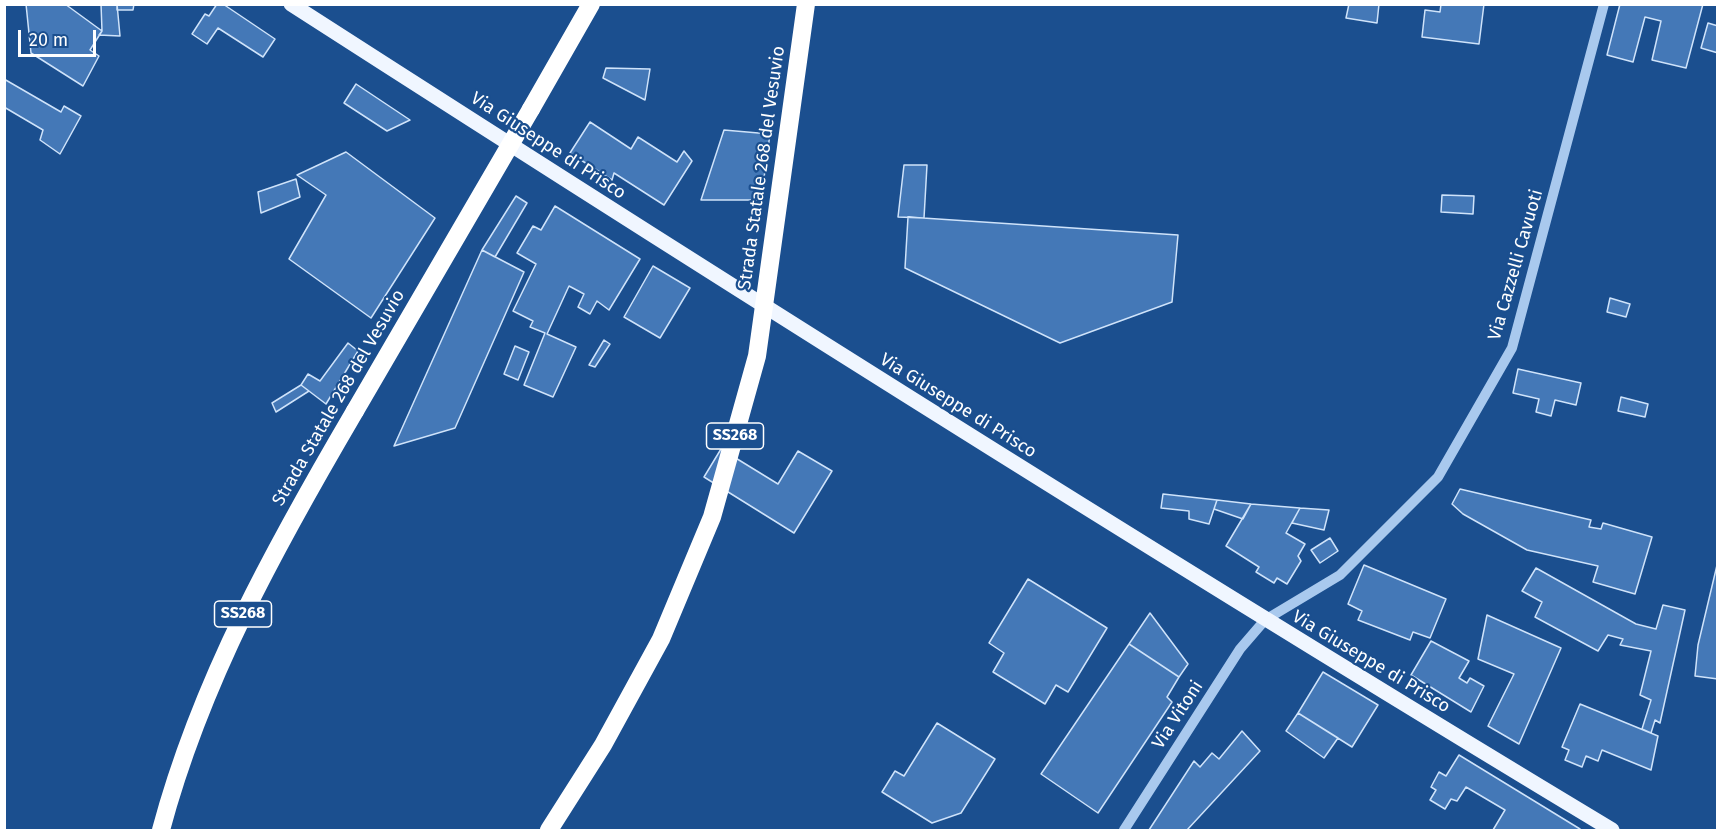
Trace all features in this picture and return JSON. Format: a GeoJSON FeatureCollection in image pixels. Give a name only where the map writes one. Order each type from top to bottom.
{"type":"FeatureCollection","features":[{"type":"Feature","properties":{"kind":"highway","name":"Strada Statale 268 del Vesuvio"},"geometry":{"type":"LineString","coordinates":[[161,831],[192,736],[225,652],[261,575],[591,4]]}},
{"type":"Feature","properties":{"kind":"highway","name":"Strada Statale 268 del Vesuvio"},"geometry":{"type":"LineString","coordinates":[[549,831],[603,745],[662,639],[712,517],[757,357],[806,4]]}},
{"type":"Feature","properties":{"kind":"main road","name":"Via Giuseppe di Prisco"},"geometry":{"type":"LineString","coordinates":[[291,4],[753,302],[1265,620],[1611,831]]}},
{"type":"Feature","properties":{"kind":"street","name":"Via Cazzelli Cavuoti"},"geometry":{"type":"LineString","coordinates":[[1265,620],[1340,575],[1438,477],[1512,348],[1604,4]]}},
{"type":"Feature","properties":{"kind":"street","name":"Via Vitoni"},"geometry":{"type":"LineString","coordinates":[[1124,831],[1240,649],[1265,620]]}},
{"type":"Feature","properties":{"kind":"building"},"geometry":{"type":"Polygon","coordinates":[[[26,4],[65,4],[102,31],[90,50],[99,56],[83,86],[31,53],[26,4]]]}},
{"type":"Feature","properties":{"kind":"building"},"geometry":{"type":"Polygon","coordinates":[[[101,4],[117,4],[120,36],[99,35],[102,31],[101,4]]]}},
{"type":"Feature","properties":{"kind":"building"},"geometry":{"type":"Polygon","coordinates":[[[117,4],[134,4],[133,10],[117,10],[117,4]]]}},
{"type":"Feature","properties":{"kind":"building"},"geometry":{"type":"Polygon","coordinates":[[[217,4],[223,4],[275,39],[263,57],[218,28],[207,44],[192,34],[205,14],[209,16],[217,4]]]}},
{"type":"Feature","properties":{"kind":"building"},"geometry":{"type":"Polygon","coordinates":[[[1349,4],[1379,4],[1377,23],[1346,18],[1349,4]]]}},
{"type":"Feature","properties":{"kind":"building"},"geometry":{"type":"Polygon","coordinates":[[[1441,4],[1484,4],[1479,44],[1422,37],[1425,10],[1440,12],[1441,4]]]}},
{"type":"Feature","properties":{"kind":"building"},"geometry":{"type":"Polygon","coordinates":[[[1620,4],[1703,4],[1686,68],[1652,60],[1661,21],[1645,17],[1633,62],[1607,55],[1620,4]]]}},
{"type":"Feature","properties":{"kind":"building"},"geometry":{"type":"Polygon","coordinates":[[[1708,23],[1718,26],[1718,53],[1701,48],[1708,23]]]}},
{"type":"Feature","properties":{"kind":"building"},"geometry":{"type":"Polygon","coordinates":[[[606,68],[650,69],[645,100],[603,78],[606,68]]]}},
{"type":"Feature","properties":{"kind":"building"},"geometry":{"type":"Polygon","coordinates":[[[4,79],[61,112],[64,106],[81,116],[60,154],[40,140],[43,130],[4,107],[4,79]]]}},
{"type":"Feature","properties":{"kind":"building"},"geometry":{"type":"Polygon","coordinates":[[[356,84],[410,120],[387,131],[344,103],[356,84]]]}},
{"type":"Feature","properties":{"kind":"building"},"geometry":{"type":"Polygon","coordinates":[[[590,122],[631,149],[638,137],[677,162],[684,151],[692,161],[664,205],[614,173],[612,180],[570,153],[590,122]]]}},
{"type":"Feature","properties":{"kind":"building"},"geometry":{"type":"Polygon","coordinates":[[[724,130],[770,134],[761,200],[701,200],[724,130]]]}},
{"type":"Feature","properties":{"kind":"building"},"geometry":{"type":"Polygon","coordinates":[[[346,152],[435,218],[371,318],[289,259],[326,195],[297,175],[346,152]]]}},
{"type":"Feature","properties":{"kind":"building"},"geometry":{"type":"Polygon","coordinates":[[[904,165],[927,165],[924,218],[898,217],[904,165]]]}},
{"type":"Feature","properties":{"kind":"building"},"geometry":{"type":"Polygon","coordinates":[[[296,179],[300,197],[261,213],[258,192],[296,179]]]}},
{"type":"Feature","properties":{"kind":"building"},"geometry":{"type":"Polygon","coordinates":[[[1442,195],[1474,196],[1473,214],[1441,212],[1442,195]]]}},
{"type":"Feature","properties":{"kind":"building"},"geometry":{"type":"Polygon","coordinates":[[[516,196],[527,203],[495,257],[482,250],[516,196]]]}},
{"type":"Feature","properties":{"kind":"building"},"geometry":{"type":"Polygon","coordinates":[[[555,206],[640,259],[609,310],[597,301],[590,314],[578,307],[584,294],[569,286],[547,334],[576,347],[553,397],[524,385],[545,333],[530,327],[533,321],[513,311],[536,264],[517,253],[533,226],[541,230],[555,206]]]}},
{"type":"Feature","properties":{"kind":"building"},"geometry":{"type":"Polygon","coordinates":[[[908,217],[1178,235],[1172,302],[1060,343],[905,268],[908,217]]]}},
{"type":"Feature","properties":{"kind":"building"},"geometry":{"type":"Polygon","coordinates":[[[482,250],[524,272],[455,428],[394,446],[482,250]]]}},
{"type":"Feature","properties":{"kind":"building"},"geometry":{"type":"Polygon","coordinates":[[[653,266],[690,288],[660,338],[624,317],[653,266]]]}},
{"type":"Feature","properties":{"kind":"building"},"geometry":{"type":"Polygon","coordinates":[[[1610,298],[1630,304],[1626,317],[1607,312],[1610,298]]]}},
{"type":"Feature","properties":{"kind":"building"},"geometry":{"type":"Polygon","coordinates":[[[604,340],[610,344],[595,367],[589,365],[604,340]]]}},
{"type":"Feature","properties":{"kind":"building"},"geometry":{"type":"Polygon","coordinates":[[[348,343],[358,351],[326,404],[301,385],[308,374],[320,381],[348,343]]]}},
{"type":"Feature","properties":{"kind":"building"},"geometry":{"type":"Polygon","coordinates":[[[515,346],[529,352],[518,380],[504,374],[515,346]]]}},
{"type":"Feature","properties":{"kind":"building"},"geometry":{"type":"Polygon","coordinates":[[[1518,369],[1581,383],[1576,405],[1555,400],[1551,416],[1536,412],[1539,399],[1513,393],[1518,369]]]}},
{"type":"Feature","properties":{"kind":"building"},"geometry":{"type":"Polygon","coordinates":[[[301,385],[309,391],[276,412],[272,403],[301,385]]]}},
{"type":"Feature","properties":{"kind":"building"},"geometry":{"type":"Polygon","coordinates":[[[1621,397],[1648,404],[1645,417],[1618,411],[1621,397]]]}},
{"type":"Feature","properties":{"kind":"building"},"geometry":{"type":"Polygon","coordinates":[[[721,449],[778,484],[798,451],[832,471],[794,533],[704,477],[721,449]]]}},
{"type":"Feature","properties":{"kind":"building"},"geometry":{"type":"Polygon","coordinates":[[[1460,489],[1591,520],[1589,527],[1601,529],[1603,523],[1652,537],[1635,594],[1593,582],[1598,566],[1527,550],[1463,514],[1452,504],[1460,489]]]}},
{"type":"Feature","properties":{"kind":"building"},"geometry":{"type":"Polygon","coordinates":[[[1163,494],[1217,500],[1209,524],[1189,519],[1189,511],[1161,508],[1163,494]]]}},
{"type":"Feature","properties":{"kind":"building"},"geometry":{"type":"Polygon","coordinates":[[[1217,500],[1251,504],[1243,519],[1214,509],[1217,500]]]}},
{"type":"Feature","properties":{"kind":"building"},"geometry":{"type":"Polygon","coordinates":[[[1251,504],[1300,508],[1286,533],[1305,544],[1298,556],[1301,561],[1287,584],[1277,578],[1274,583],[1256,572],[1259,567],[1226,546],[1251,504]]]}},
{"type":"Feature","properties":{"kind":"building"},"geometry":{"type":"Polygon","coordinates":[[[1300,508],[1329,510],[1324,530],[1292,523],[1300,508]]]}},
{"type":"Feature","properties":{"kind":"building"},"geometry":{"type":"Polygon","coordinates":[[[1330,538],[1338,551],[1320,563],[1311,550],[1330,538]]]}},
{"type":"Feature","properties":{"kind":"building"},"geometry":{"type":"Polygon","coordinates":[[[1718,561],[1718,679],[1695,676],[1698,645],[1718,561]]]}},
{"type":"Feature","properties":{"kind":"building"},"geometry":{"type":"Polygon","coordinates":[[[1364,565],[1446,599],[1430,638],[1413,632],[1410,640],[1358,620],[1362,611],[1348,604],[1364,565]]]}},
{"type":"Feature","properties":{"kind":"building"},"geometry":{"type":"Polygon","coordinates":[[[1536,568],[1636,624],[1656,629],[1663,605],[1685,610],[1660,723],[1655,720],[1651,733],[1642,729],[1651,700],[1640,695],[1651,651],[1620,645],[1623,639],[1608,635],[1598,651],[1535,617],[1542,602],[1522,591],[1536,568]]]}},
{"type":"Feature","properties":{"kind":"building"},"geometry":{"type":"Polygon","coordinates":[[[1028,579],[1107,628],[1068,692],[1056,685],[1045,704],[993,672],[1004,653],[989,643],[1028,579]]]}},
{"type":"Feature","properties":{"kind":"building"},"geometry":{"type":"Polygon","coordinates":[[[1150,613],[1188,664],[1179,677],[1129,644],[1150,613]]]}},
{"type":"Feature","properties":{"kind":"building"},"geometry":{"type":"Polygon","coordinates":[[[1487,615],[1561,648],[1519,744],[1488,726],[1514,674],[1478,659],[1487,615]]]}},
{"type":"Feature","properties":{"kind":"building"},"geometry":{"type":"Polygon","coordinates":[[[1431,641],[1469,661],[1459,678],[1467,683],[1470,678],[1484,686],[1471,712],[1411,675],[1431,641]]]}},
{"type":"Feature","properties":{"kind":"building"},"geometry":{"type":"Polygon","coordinates":[[[1129,644],[1179,677],[1167,697],[1172,702],[1098,813],[1041,774],[1129,644]]]}},
{"type":"Feature","properties":{"kind":"building"},"geometry":{"type":"Polygon","coordinates":[[[1323,672],[1378,705],[1352,747],[1298,713],[1323,672]]]}},
{"type":"Feature","properties":{"kind":"building"},"geometry":{"type":"Polygon","coordinates":[[[1580,704],[1658,736],[1651,770],[1602,750],[1598,761],[1586,756],[1582,767],[1565,760],[1569,750],[1562,747],[1580,704]]]}},
{"type":"Feature","properties":{"kind":"building"},"geometry":{"type":"Polygon","coordinates":[[[1298,713],[1338,738],[1324,758],[1286,731],[1298,713]]]}},
{"type":"Feature","properties":{"kind":"building"},"geometry":{"type":"Polygon","coordinates":[[[937,723],[995,759],[961,813],[932,823],[882,792],[895,771],[904,776],[937,723]]]}},
{"type":"Feature","properties":{"kind":"building"},"geometry":{"type":"Polygon","coordinates":[[[1242,731],[1260,751],[1187,830],[1149,830],[1194,761],[1200,767],[1212,753],[1219,759],[1242,731]]]}},
{"type":"Feature","properties":{"kind":"building"},"geometry":{"type":"Polygon","coordinates":[[[1459,755],[1580,829],[1493,830],[1505,810],[1466,787],[1457,801],[1451,799],[1445,809],[1430,800],[1436,790],[1431,787],[1439,772],[1446,776],[1459,755]]]}}]}
